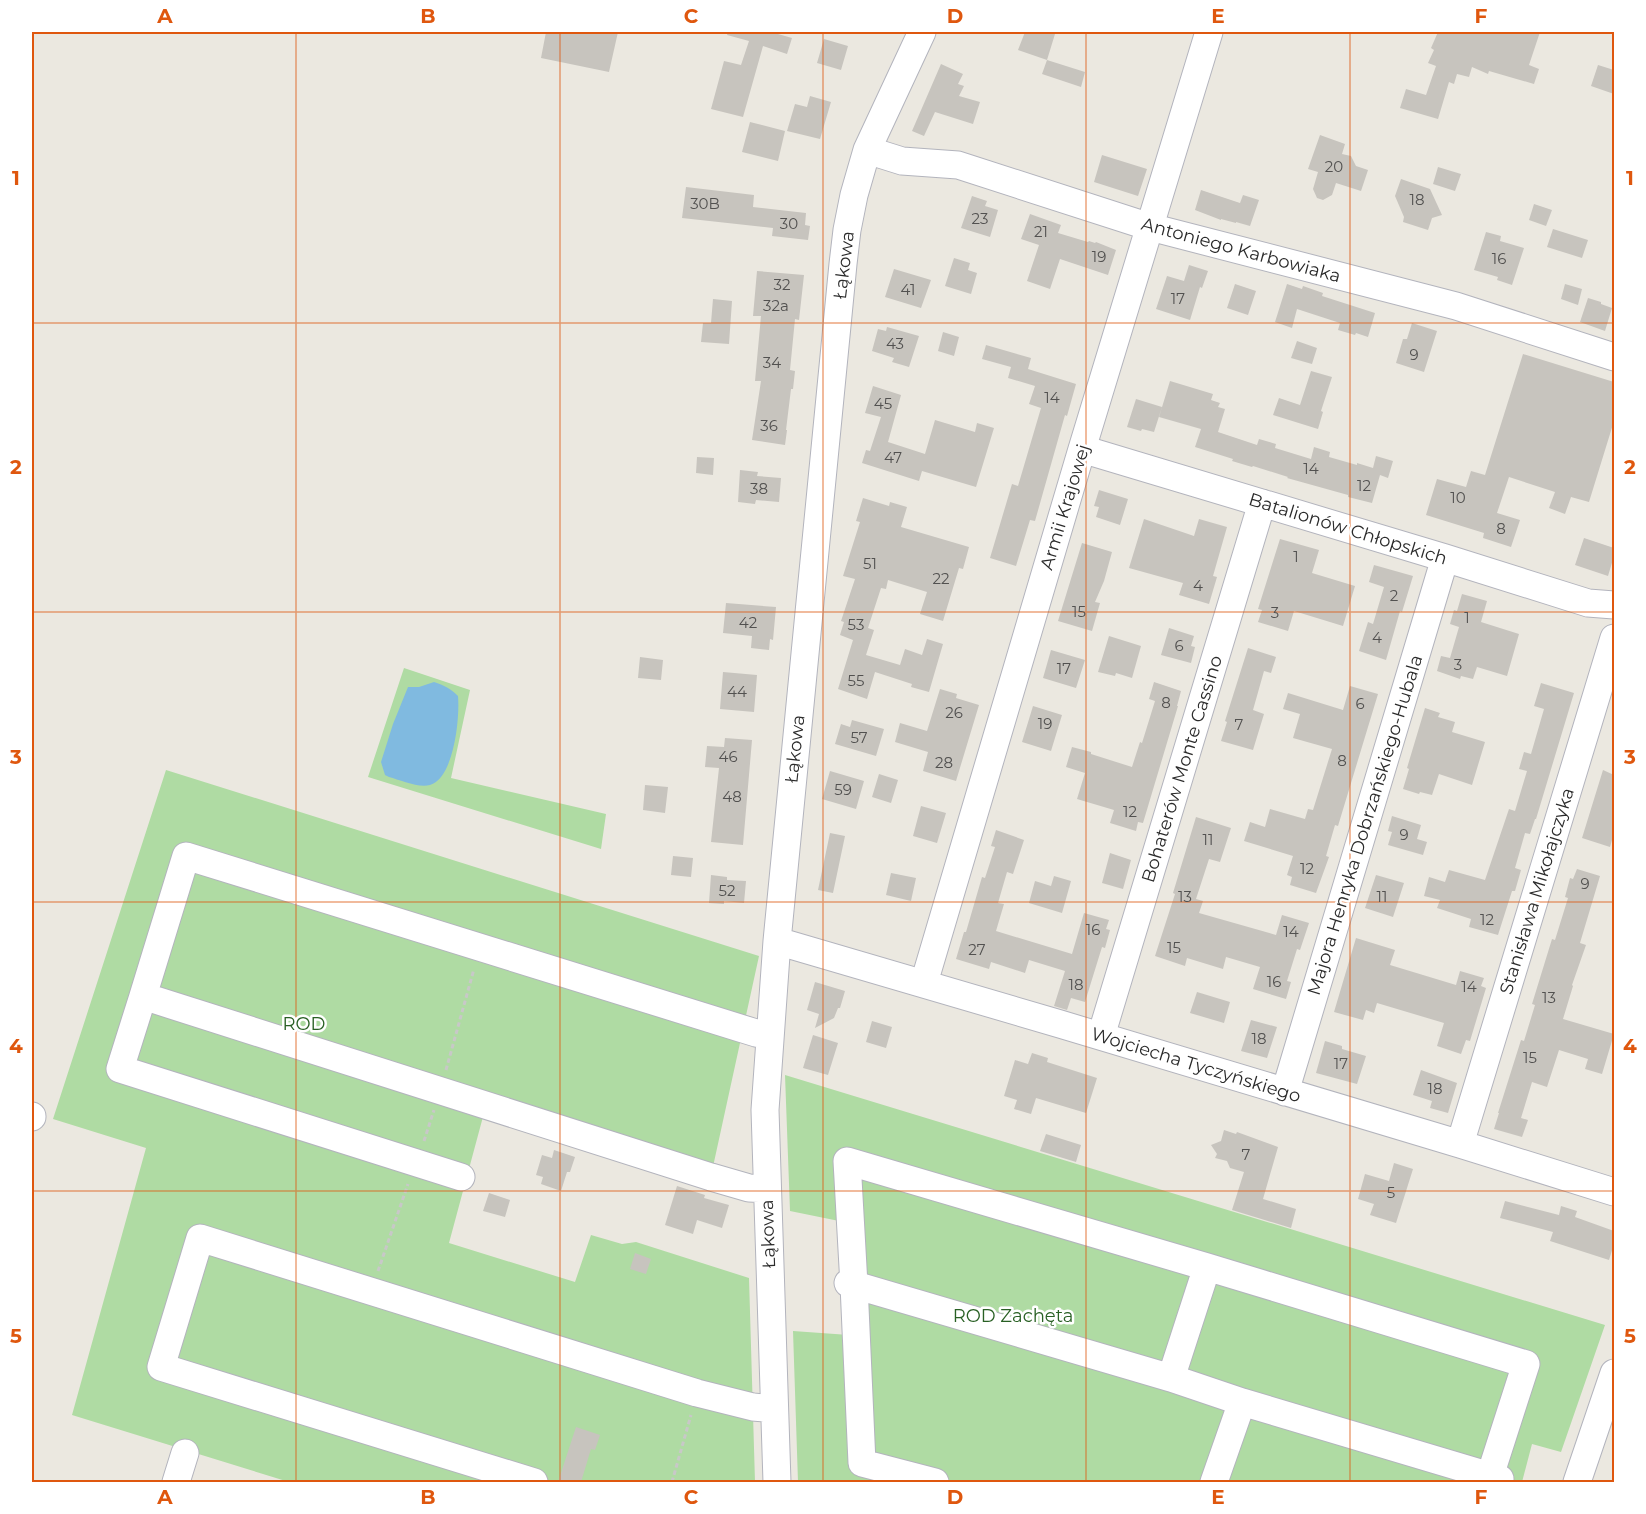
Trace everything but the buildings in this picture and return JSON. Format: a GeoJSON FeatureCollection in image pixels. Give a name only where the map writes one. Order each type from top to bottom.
{"type":"FeatureCollection","features":[{"type":"Feature","properties":{"kind":"street","name":"Łąkowa"},"geometry":{"type":"LineString","coordinates":[[777,1482],[765,1110],[777,941],[843,264],[854,195],[867,150],[922,32]]}},
{"type":"Feature","properties":{"kind":"street","name":"Armii Krajowej"},"geometry":{"type":"LineString","coordinates":[[924,983],[1082,449],[1209,32]]}},
{"type":"Feature","properties":{"kind":"street","name":"Antoniego Karbowiaka"},"geometry":{"type":"LineString","coordinates":[[867,150],[902,161],[958,165],[1150,227],[1456,306],[1614,357]]}},
{"type":"Feature","properties":{"kind":"street","name":"Batalionów Chłopskich"},"geometry":{"type":"LineString","coordinates":[[1082,449],[1588,603],[1614,605]]}},
{"type":"Feature","properties":{"kind":"street","name":"Bohaterów Monte Cassino"},"geometry":{"type":"LineString","coordinates":[[1101,1036],[1262,503]]}},
{"type":"Feature","properties":{"kind":"street","name":"Majora Henryka Dobrzańskiego-Hubala"},"geometry":{"type":"LineString","coordinates":[[1285,1092],[1445,558]]}},
{"type":"Feature","properties":{"kind":"street","name":"Stanisława Mikołajczyka"},"geometry":{"type":"LineString","coordinates":[[1460,1144],[1614,638]]}},
{"type":"Feature","properties":{"kind":"street"},"geometry":{"type":"LineString","coordinates":[[461,1177],[120,1070],[186,856],[770,1036]]}},
{"type":"Feature","properties":{"kind":"street","name":"Wojciecha Tyczyńskiego"},"geometry":{"type":"LineString","coordinates":[[777,941],[1101,1036],[1614,1192]]}},
{"type":"Feature","properties":{"kind":"street"},"geometry":{"type":"LineString","coordinates":[[143,996],[711,1177],[750,1188],[767,1189]]}},
{"type":"Feature","properties":{"kind":"street"},"geometry":{"type":"LineString","coordinates":[[851,1284],[1171,1378],[1492,1479],[1526,1364],[847,1161],[851,1284],[862,1463],[935,1482]]}},
{"type":"Feature","properties":{"kind":"street"},"geometry":{"type":"LineString","coordinates":[[534,1482],[161,1368],[200,1238],[697,1393],[753,1407],[774,1409]]}},
{"type":"Feature","properties":{"kind":"street"},"geometry":{"type":"LineString","coordinates":[[1171,1378],[1207,1267]]}},
{"type":"Feature","properties":{"kind":"street"},"geometry":{"type":"LineString","coordinates":[[1577,1482],[1614,1373]]}},
{"type":"Feature","properties":{"kind":"street"},"geometry":{"type":"LineString","coordinates":[[1214,1482],[1242,1402]]}},
{"type":"Feature","properties":{"kind":"street"},"geometry":{"type":"LineString","coordinates":[[176,1482],[185,1453]]}},
{"type":"Feature","properties":{"kind":"path"},"geometry":{"type":"LineString","coordinates":[[372,1291],[440,1091],[481,947]]}},
{"type":"Feature","properties":{"kind":"path"},"geometry":{"type":"LineString","coordinates":[[672,1482],[697,1393]]}},
{"type":"Feature","properties":{"kind":"green space"},"geometry":{"type":"Polygon","coordinates":[[[404,668],[470,690],[451,778],[606,814],[601,849],[368,777],[404,668]]]}},
{"type":"Feature","properties":{"kind":"green space","name":"ROD"},"geometry":{"type":"Polygon","coordinates":[[[166,770],[759,956],[709,1185],[484,1113],[449,1243],[575,1282],[591,1235],[622,1244],[636,1242],[749,1278],[755,1482],[289,1482],[72,1415],[146,1148],[53,1119],[166,770]]]}},
{"type":"Feature","properties":{"kind":"green space","name":"ROD Zachęta"},"geometry":{"type":"Polygon","coordinates":[[[785,1075],[1605,1325],[1561,1452],[1532,1444],[1522,1482],[1500,1477],[1498,1482],[798,1482],[793,1331],[849,1335],[844,1222],[790,1211],[785,1075]]]}},
{"type":"Feature","properties":{"kind":"water"},"geometry":{"type":"Polygon","coordinates":[[[434,682],[458,696],[454,746],[445,771],[438,780],[425,786],[385,775],[381,762],[408,687],[419,687],[434,682]]]}}]}
